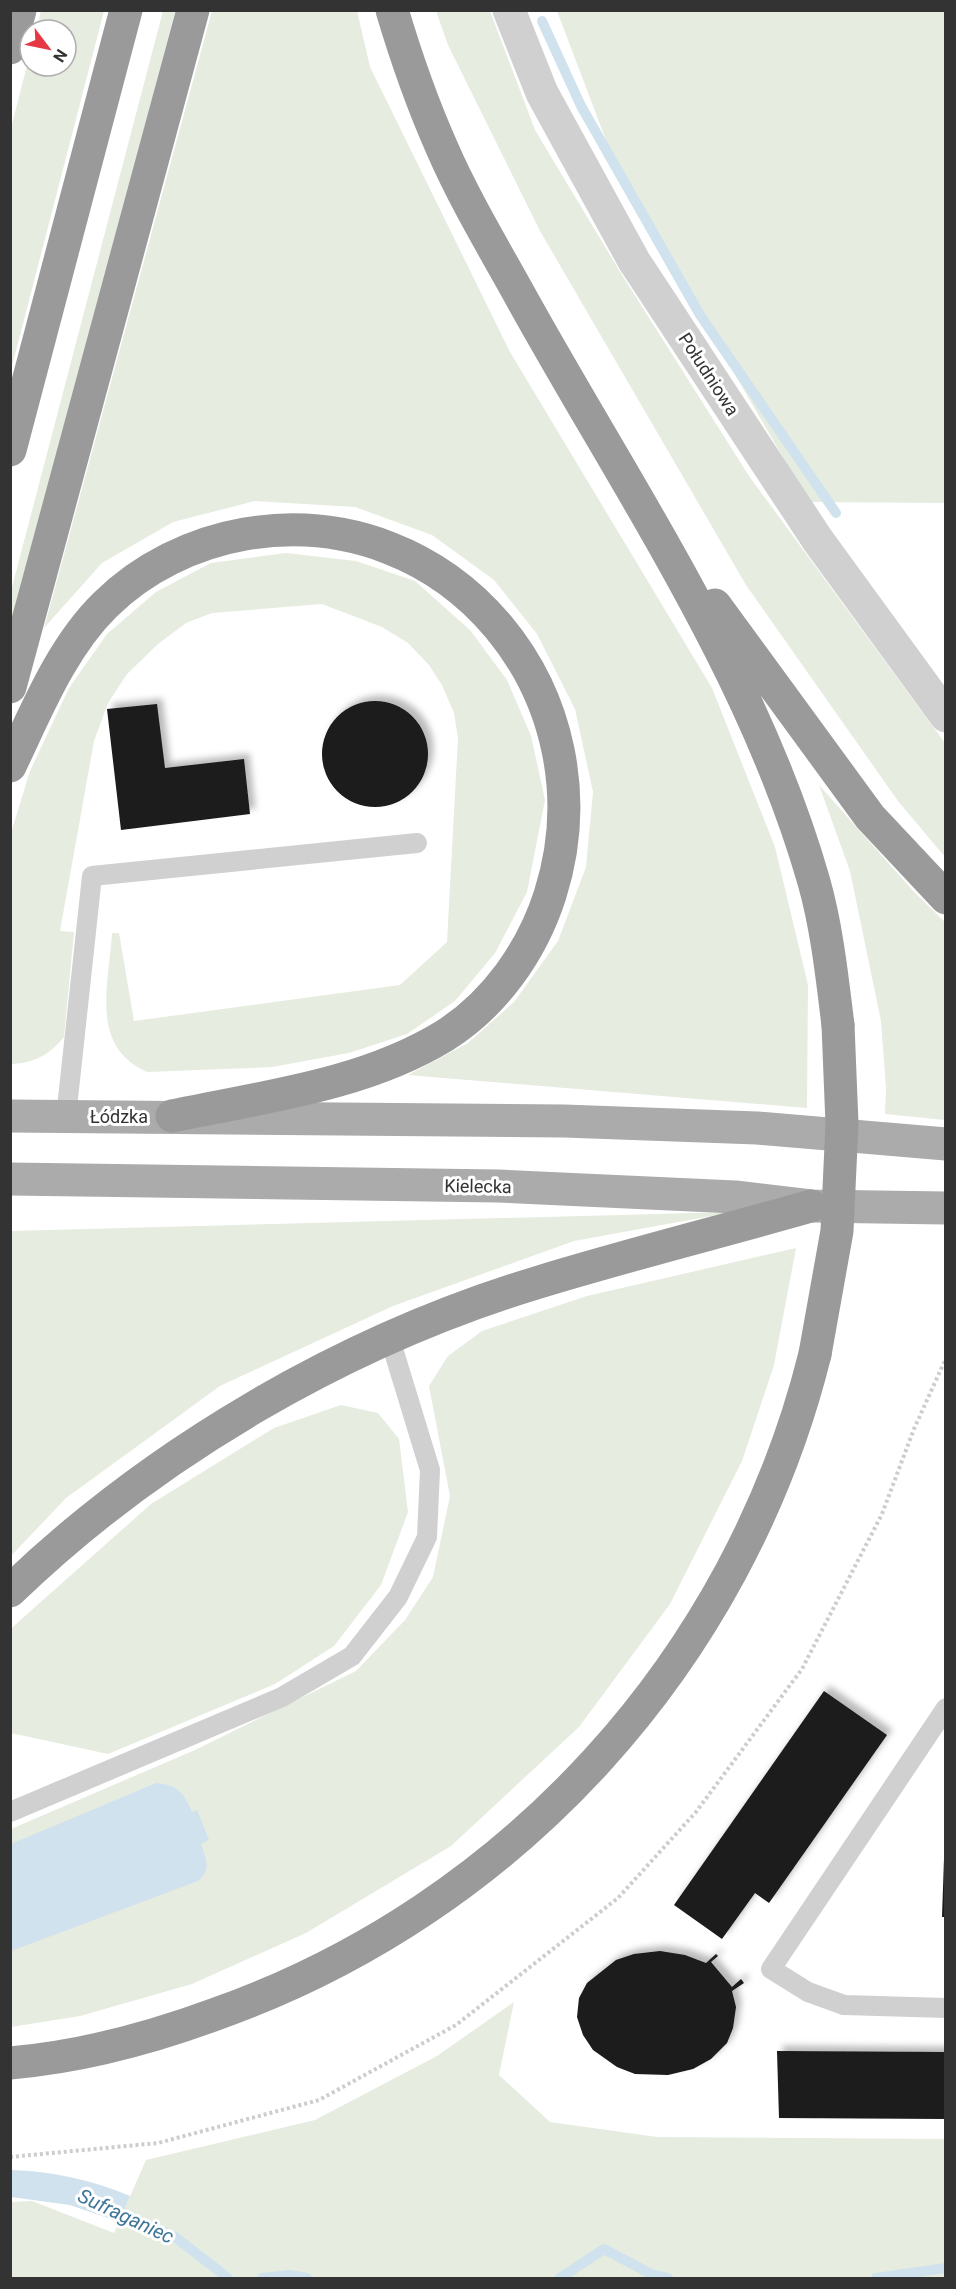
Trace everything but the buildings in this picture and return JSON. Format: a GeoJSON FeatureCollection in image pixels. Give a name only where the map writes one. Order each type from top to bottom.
{"type":"FeatureCollection","features":[{"type":"Feature","properties":{"kind":"highway"},"geometry":{"type":"LineString","coordinates":[[10,48],[20,10]]}},
{"type":"Feature","properties":{"kind":"highway"},"geometry":{"type":"LineString","coordinates":[[10,450],[126,10]]}},
{"type":"Feature","properties":{"kind":"highway"},"geometry":{"type":"LineString","coordinates":[[10,687],[192,10]]}},
{"type":"Feature","properties":{"kind":"highway"},"geometry":{"type":"LineString","coordinates":[[10,2064],[71,2054],[156,2035],[234,2008],[308,1976],[376,1940],[447,1894],[552,1809],[611,1746],[637,1713],[669,1671],[720,1590],[765,1504],[792,1432],[815,1354],[837,1231],[842,1124],[838,1025],[832,970],[815,885],[783,791],[742,691],[640,504],[468,203],[421,97],[392,10]]}},
{"type":"Feature","properties":{"kind":"highway"},"geometry":{"type":"LineString","coordinates":[[640,504],[870,817],[945,898]]}},
{"type":"Feature","properties":{"kind":"highway"},"geometry":{"type":"LineString","coordinates":[[10,766],[56,675],[76,641],[103,606],[160,563],[197,547],[230,537],[265,531],[299,528],[330,531],[404,554],[432,568],[457,585],[504,632],[521,655],[536,686],[552,722],[559,748],[565,816],[563,847],[545,912],[530,945],[496,991],[472,1015],[446,1035],[404,1056],[314,1086],[172,1116]]}},
{"type":"Feature","properties":{"kind":"highway"},"geometry":{"type":"LineString","coordinates":[[10,1592],[78,1531],[129,1490],[221,1427],[277,1394],[390,1339],[535,1283],[811,1206]]}},
{"type":"Feature","properties":{"kind":"main road"},"geometry":{"type":"LineString","coordinates":[[10,1116],[66,1117]]}},
{"type":"Feature","properties":{"kind":"main road","name":"Łódzka"},"geometry":{"type":"LineString","coordinates":[[66,1117],[172,1116]]}},
{"type":"Feature","properties":{"kind":"main road"},"geometry":{"type":"LineString","coordinates":[[172,1116],[671,1124],[945,1144]]}},
{"type":"Feature","properties":{"kind":"main road","name":"Kielecka"},"geometry":{"type":"LineString","coordinates":[[10,1179],[498,1186],[735,1197],[811,1206],[945,1208]]}},
{"type":"Feature","properties":{"kind":"street","name":"Południowa"},"geometry":{"type":"LineString","coordinates":[[509,10],[542,93],[634,261],[817,539],[945,716]]}},
{"type":"Feature","properties":{"kind":"lane"},"geometry":{"type":"LineString","coordinates":[[66,1117],[92,876],[417,843]]}},
{"type":"Feature","properties":{"kind":"lane"},"geometry":{"type":"LineString","coordinates":[[10,1812],[282,1697],[352,1656],[398,1597],[427,1537],[430,1470],[390,1339]]}},
{"type":"Feature","properties":{"kind":"lane"},"geometry":{"type":"LineString","coordinates":[[945,1708],[771,1969],[808,1992],[844,2005],[945,2008]]}},
{"type":"Feature","properties":{"kind":"path"},"geometry":{"type":"LineString","coordinates":[[10,2157],[158,2144],[319,2100],[456,2025],[618,1898],[696,1812],[802,1669],[882,1514],[914,1429],[945,1358]]}},
{"type":"Feature","properties":{"kind":"shaded area"},"geometry":{"type":"Polygon","coordinates":[[[41,11],[104,11],[11,370],[11,128],[24,78],[78,78],[78,18],[39,18],[41,11]]]}},
{"type":"Feature","properties":{"kind":"shaded area"},"geometry":{"type":"Polygon","coordinates":[[[163,11],[175,11],[11,643],[11,591],[163,11]]]}},
{"type":"Feature","properties":{"kind":"shaded area"},"geometry":{"type":"Polygon","coordinates":[[[212,11],[357,11],[370,67],[510,352],[712,688],[775,847],[808,985],[807,1108],[408,1075],[468,1043],[514,1002],[558,941],[586,867],[593,792],[575,709],[537,634],[494,580],[432,535],[355,507],[255,501],[173,522],[102,563],[44,628],[212,11]]]}},
{"type":"Feature","properties":{"kind":"shaded area"},"geometry":{"type":"Polygon","coordinates":[[[436,11],[490,11],[535,130],[622,275],[749,476],[945,743],[945,857],[898,801],[746,585],[540,231],[448,45],[436,11]]]}},
{"type":"Feature","properties":{"kind":"shaded area"},"geometry":{"type":"Polygon","coordinates":[[[557,11],[945,11],[945,503],[809,502],[620,177],[557,11]]]}},
{"type":"Feature","properties":{"kind":"shaded area"},"geometry":{"type":"Polygon","coordinates":[[[286,553],[356,561],[415,581],[470,630],[507,680],[531,736],[545,800],[527,892],[495,953],[455,1001],[407,1034],[349,1053],[272,1067],[147,1072],[129,1061],[117,1047],[110,1030],[106,993],[112,933],[119,933],[134,1021],[400,985],[447,942],[458,738],[454,713],[442,685],[429,665],[408,643],[382,627],[322,604],[212,613],[186,623],[158,644],[127,674],[108,703],[94,741],[60,931],[74,932],[64,1037],[53,1049],[40,1057],[27,1062],[11,1064],[11,833],[30,771],[69,688],[107,634],[156,592],[211,563],[286,553]]]}},
{"type":"Feature","properties":{"kind":"shaded area"},"geometry":{"type":"Polygon","coordinates":[[[819,785],[915,893],[945,922],[945,1120],[885,1114],[886,1088],[881,1021],[850,871],[819,785]]]}},
{"type":"Feature","properties":{"kind":"shaded area"},"geometry":{"type":"Polygon","coordinates":[[[733,1212],[574,1241],[393,1306],[220,1386],[66,1498],[11,1556],[11,1231],[733,1212]]]}},
{"type":"Feature","properties":{"kind":"shaded area"},"geometry":{"type":"Polygon","coordinates":[[[796,1248],[774,1365],[742,1461],[670,1604],[579,1727],[451,1846],[306,1933],[192,1984],[80,2016],[11,2027],[11,1829],[195,1750],[356,1671],[405,1620],[433,1577],[450,1496],[429,1386],[448,1356],[482,1331],[587,1296],[796,1248]]]}},
{"type":"Feature","properties":{"kind":"shaded area"},"geometry":{"type":"Polygon","coordinates":[[[341,1405],[378,1413],[399,1439],[408,1512],[381,1585],[334,1646],[275,1684],[108,1754],[11,1733],[10,1630],[16,1624],[151,1504],[274,1428],[341,1405]]]}},
{"type":"Feature","properties":{"kind":"shaded area"},"geometry":{"type":"Polygon","coordinates":[[[514,2002],[499,2075],[550,2122],[657,2137],[945,2139],[945,2278],[11,2278],[11,2202],[32,2201],[114,2233],[146,2160],[315,2120],[437,2056],[514,2002]]]}},
{"type":"Feature","properties":{"kind":"water"},"geometry":{"type":"Polygon","coordinates":[[[156,1783],[175,1788],[183,1795],[192,1812],[197,1810],[209,1840],[201,1844],[207,1864],[205,1872],[198,1881],[11,1951],[11,1844],[156,1783]]]}},
{"type":"Feature","properties":{"kind":"water"},"geometry":{"type":"Polygon","coordinates":[[[11,2170],[72,2177],[130,2196],[119,2222],[70,2205],[11,2197],[11,2170]]]}},
{"type":"Feature","properties":{"kind":"waterway"},"geometry":{"type":"LineString","coordinates":[[542,21],[581,106],[700,315],[836,513]]}},
{"type":"Feature","properties":{"kind":"waterway","name":"Sufraganiec"},"geometry":{"type":"LineString","coordinates":[[111,2207],[175,2237],[228,2278]]}},
{"type":"Feature","properties":{"kind":"waterway","name":"Sufraganiec"},"geometry":{"type":"LineString","coordinates":[[560,2278],[604,2249],[651,2274],[668,2278]]}},
{"type":"Feature","properties":{"kind":"waterway","name":"Sufraganiec"},"geometry":{"type":"LineString","coordinates":[[876,2278],[946,2268]]}},
{"type":"Feature","properties":{"kind":"waterway","name":"Sufraganiec"},"geometry":{"type":"LineString","coordinates":[[262,2278],[290,2275],[307,2278]]}}]}
